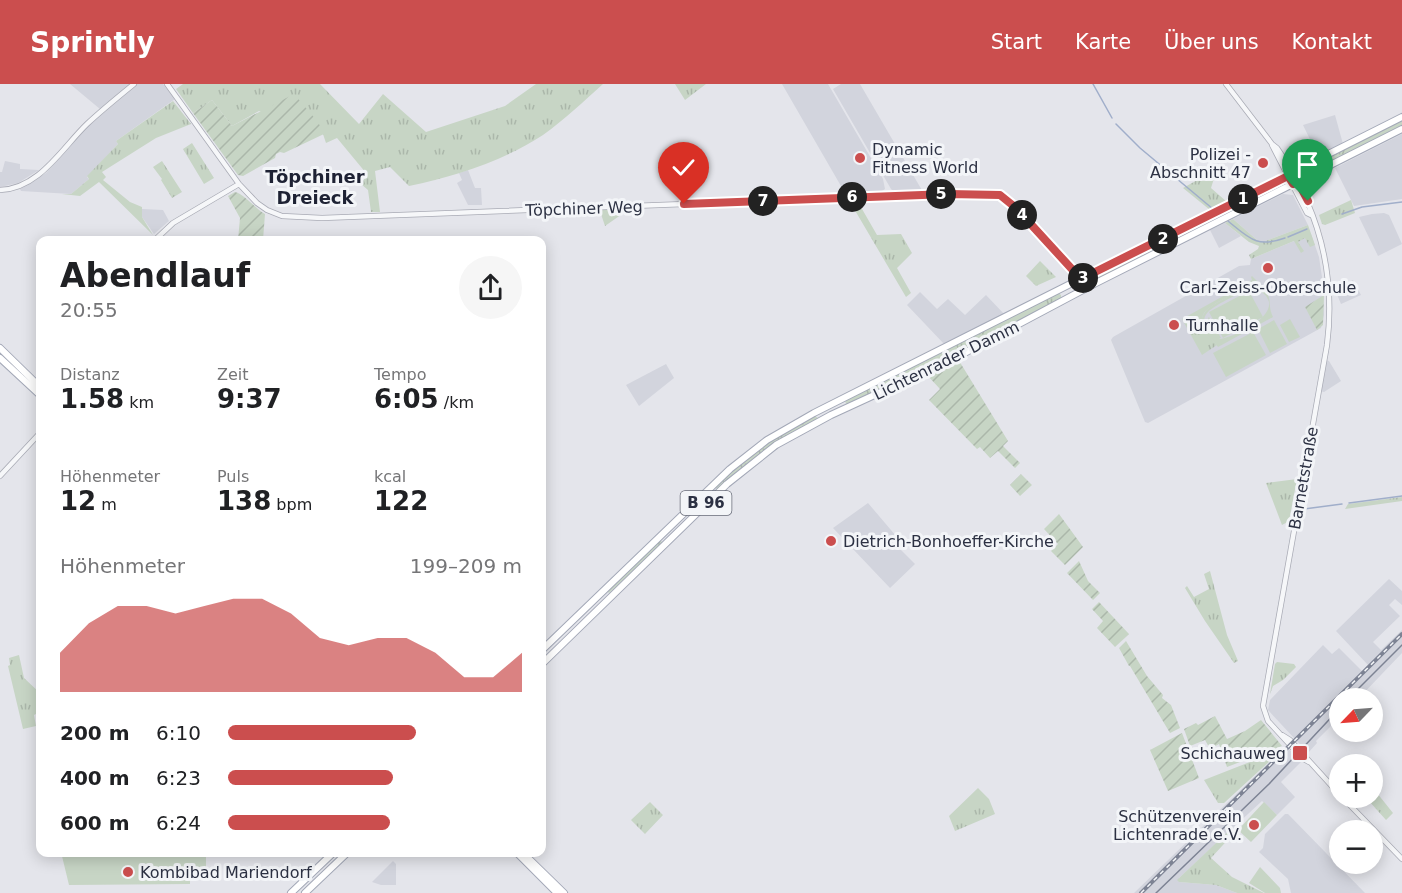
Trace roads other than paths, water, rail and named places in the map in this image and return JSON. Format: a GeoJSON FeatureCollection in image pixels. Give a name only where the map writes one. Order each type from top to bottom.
{"type":"FeatureCollection","features":[{"type":"Feature","properties":{"kind":"main road","name":"Lichtenrader Damm"},"geometry":{"type":"LineString","coordinates":[[546,646],[730,469],[767,440],[841,399],[1402,117]]}},
{"type":"Feature","properties":{"kind":"main road","name":"Lichtenrader Damm"},"geometry":{"type":"LineString","coordinates":[[546,660],[737,475],[776,445],[846,408],[957,357],[1086,288],[1402,129]]}},
{"type":"Feature","properties":{"kind":"main road"},"geometry":{"type":"LineString","coordinates":[[1133,264],[1143,249]]}},
{"type":"Feature","properties":{"kind":"main road"},"geometry":{"type":"LineString","coordinates":[[1059,290],[1064,300]]}},
{"type":"Feature","properties":{"kind":"main road"},"geometry":{"type":"LineString","coordinates":[[0,348],[36,383]]}},
{"type":"Feature","properties":{"kind":"main road"},"geometry":{"type":"LineString","coordinates":[[0,358],[36,391]]}},
{"type":"Feature","properties":{"kind":"main road"},"geometry":{"type":"LineString","coordinates":[[841,399],[846,408]]}},
{"type":"Feature","properties":{"kind":"main road"},"geometry":{"type":"LineString","coordinates":[[291,893],[329,857]]}},
{"type":"Feature","properties":{"kind":"main road"},"geometry":{"type":"LineString","coordinates":[[305,893],[343,857]]}},
{"type":"Feature","properties":{"kind":"main road"},"geometry":{"type":"LineString","coordinates":[[521,857],[558,893]]}},
{"type":"Feature","properties":{"kind":"main road"},"geometry":{"type":"LineString","coordinates":[[527,857],[564,893]]}},
{"type":"Feature","properties":{"kind":"street"},"geometry":{"type":"LineString","coordinates":[[0,190],[14,188],[37,175],[86,125],[134,84]]}},
{"type":"Feature","properties":{"kind":"street","name":"Töpchiner Weg"},"geometry":{"type":"LineString","coordinates":[[166,84],[247,195],[267,210],[282,216],[306,218],[949,194],[1000,195],[1010,202],[1081,279]]}},
{"type":"Feature","properties":{"kind":"street","name":"Barnetstraße"},"geometry":{"type":"LineString","coordinates":[[1226,84],[1277,148],[1291,174],[1307,213],[1311,215],[1326,262],[1330,293],[1327,345],[1263,706],[1268,721],[1290,740],[1329,783]]}},
{"type":"Feature","properties":{"kind":"street"},"geometry":{"type":"LineString","coordinates":[[160,236],[173,224],[239,184]]}},
{"type":"Feature","properties":{"kind":"street"},"geometry":{"type":"LineString","coordinates":[[1081,279],[1086,288]]}},
{"type":"Feature","properties":{"kind":"street"},"geometry":{"type":"LineString","coordinates":[[0,476],[36,437]]}},
{"type":"Feature","properties":{"kind":"street"},"geometry":{"type":"LineString","coordinates":[[1353,808],[1402,859]]}},
{"type":"Feature","properties":{"kind":"waterway"},"geometry":{"type":"LineString","coordinates":[[1093,84],[1112,118]]}},
{"type":"Feature","properties":{"kind":"waterway"},"geometry":{"type":"LineString","coordinates":[[1116,124],[1140,148],[1213,209]]}},
{"type":"Feature","properties":{"kind":"waterway"},"geometry":{"type":"LineString","coordinates":[[1342,214],[1362,207],[1402,202]]}},
{"type":"Feature","properties":{"kind":"waterway"},"geometry":{"type":"LineString","coordinates":[[1228,221],[1248,237],[1260,242],[1285,238]]}},
{"type":"Feature","properties":{"kind":"waterway"},"geometry":{"type":"LineString","coordinates":[[1288,237],[1307,229]]}},
{"type":"Feature","properties":{"kind":"waterway"},"geometry":{"type":"LineString","coordinates":[[1349,503],[1402,496]]}},
{"type":"Feature","properties":{"kind":"waterway"},"geometry":{"type":"LineString","coordinates":[[1304,509],[1342,504]]}},
{"type":"Feature","properties":{"kind":"tram line"},"geometry":{"type":"LineString","coordinates":[[1359,688],[1402,645]]}},
{"type":"Feature","properties":{"kind":"tram line"},"geometry":{"type":"LineString","coordinates":[[1156,893],[1269,784],[1329,720]]}},
{"type":"Feature","properties":{"kind":"railway"},"geometry":{"type":"LineString","coordinates":[[1141,893],[1402,634]]}},
{"type":"Feature","properties":{"kind":"place","name":"Dynamic Fitness World"},"geometry":{"type":"Point","coordinates":[860,158]}},
{"type":"Feature","properties":{"kind":"place","name":"Polizei - Abschnitt 47"},"geometry":{"type":"Point","coordinates":[1263,163]}},
{"type":"Feature","properties":{"kind":"place","name":"Carl-Zeiss-Oberschule"},"geometry":{"type":"Point","coordinates":[1268,268]}},
{"type":"Feature","properties":{"kind":"place","name":"Turnhalle"},"geometry":{"type":"Point","coordinates":[1174,325]}},
{"type":"Feature","properties":{"kind":"place","name":"Dietrich-Bonhoeffer-Kirche"},"geometry":{"type":"Point","coordinates":[831,541]}},
{"type":"Feature","properties":{"kind":"place","name":"Schichauweg"},"geometry":{"type":"Point","coordinates":[1300,753]}},
{"type":"Feature","properties":{"kind":"place","name":"Schützenverein Lichtenrade e.V."},"geometry":{"type":"Point","coordinates":[1254,825]}},
{"type":"Feature","properties":{"kind":"place","name":"Kombibad Mariendorf"},"geometry":{"type":"Point","coordinates":[128,872]}},
{"type":"Feature","properties":{"kind":"district","name":"Töpchiner Dreieck"},"geometry":{"type":"Point","coordinates":[315,187]}}]}
